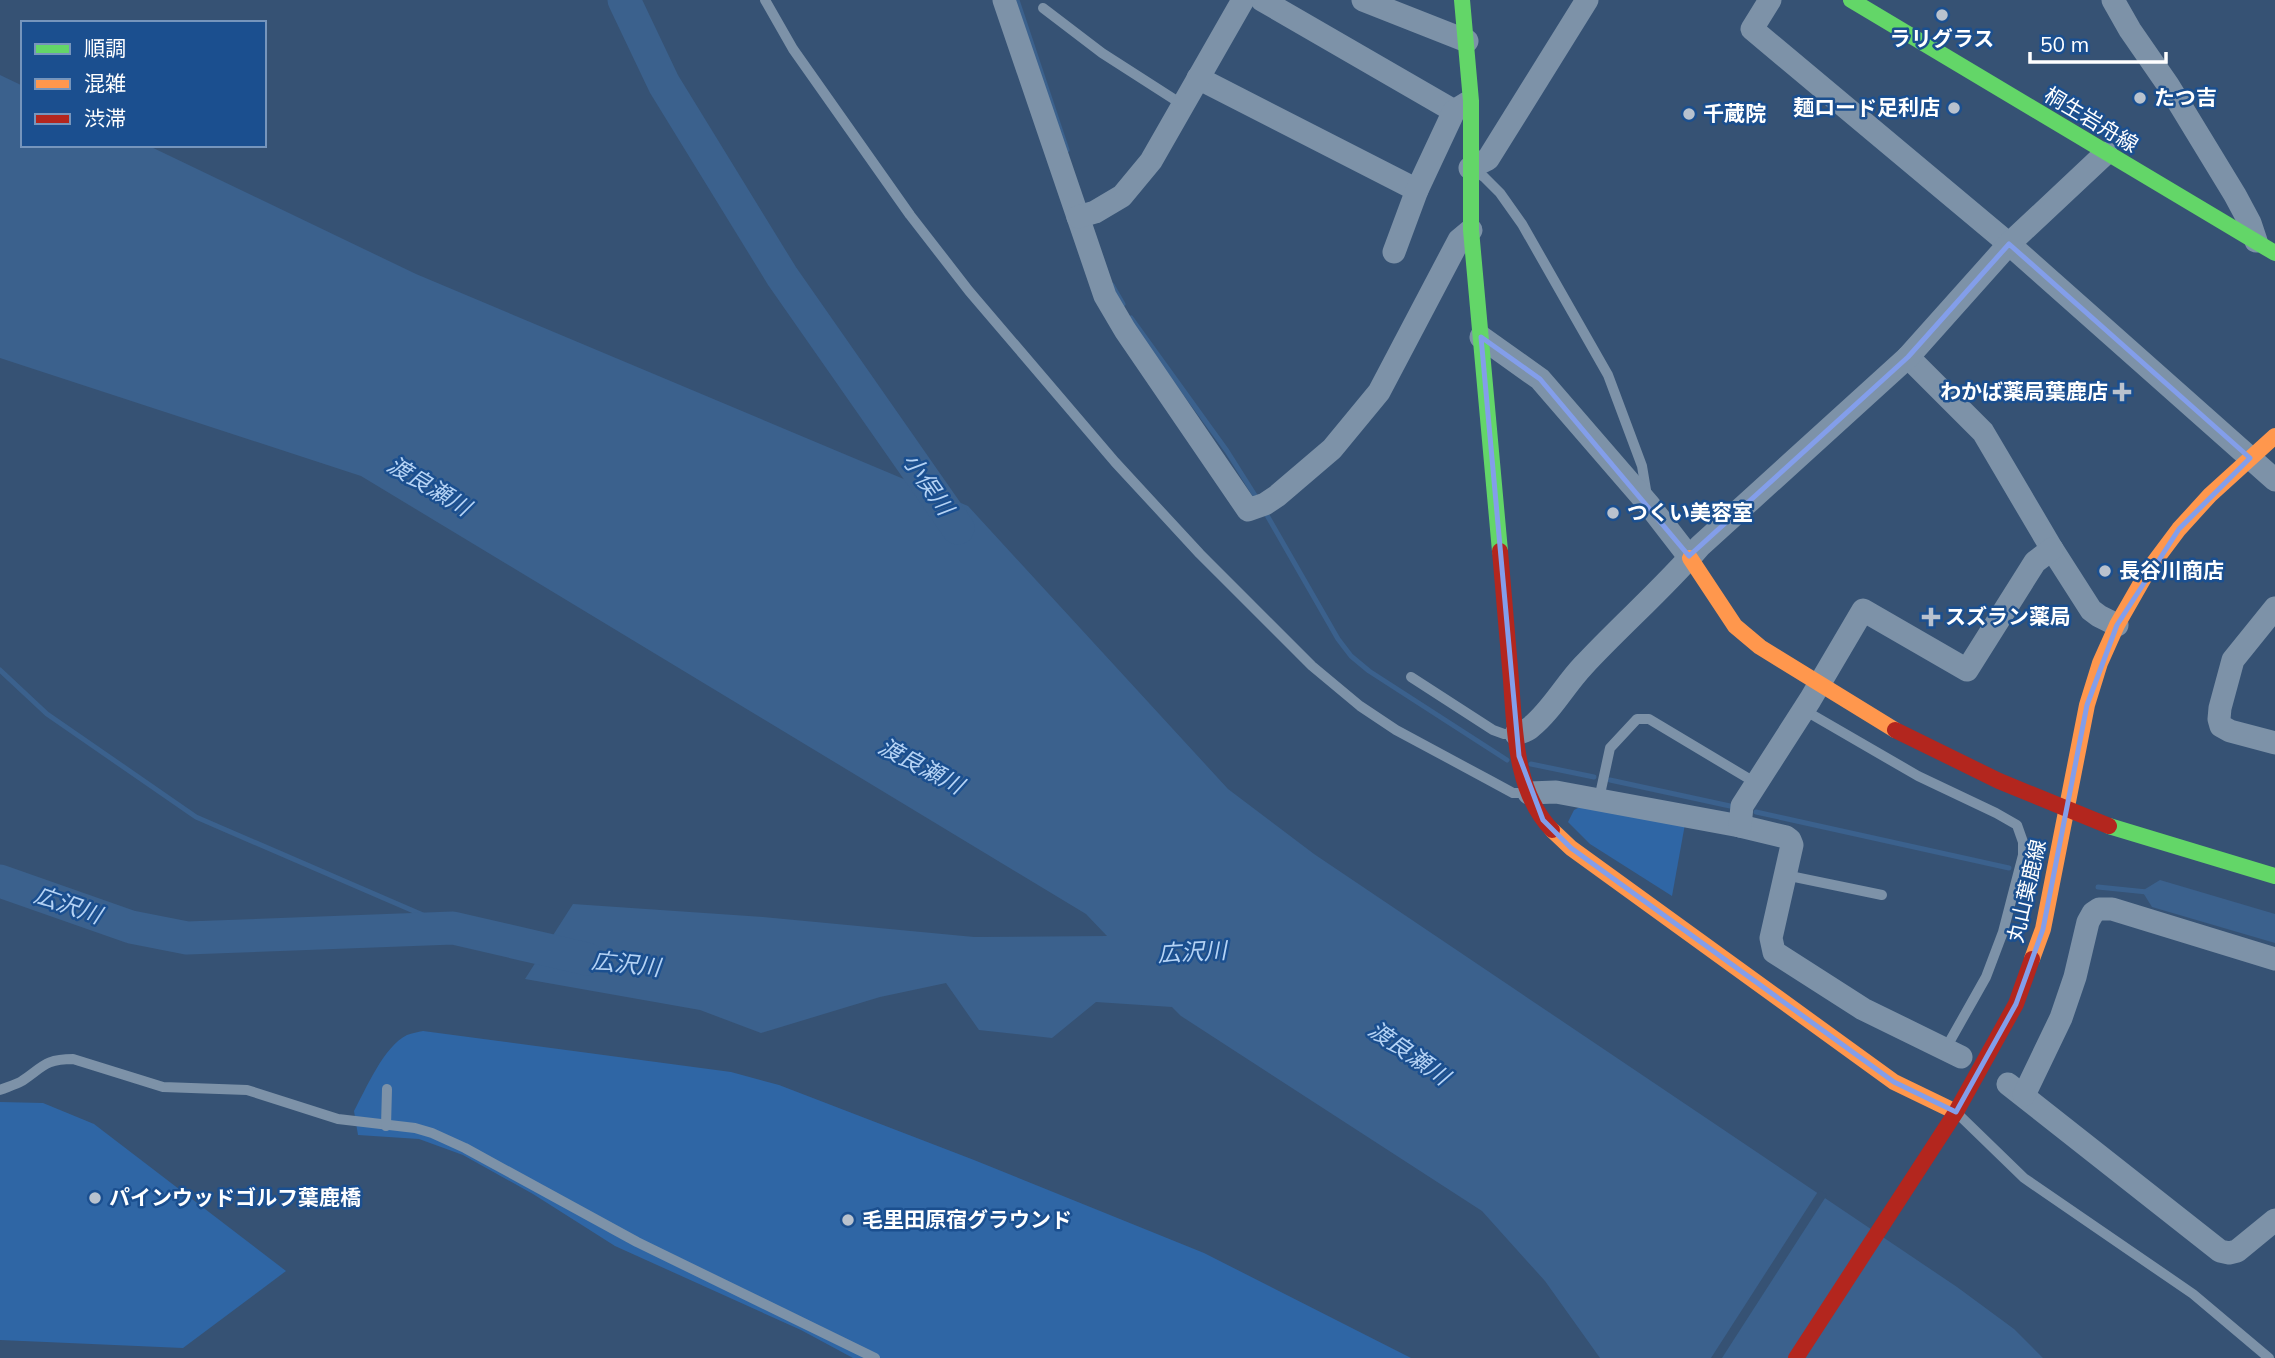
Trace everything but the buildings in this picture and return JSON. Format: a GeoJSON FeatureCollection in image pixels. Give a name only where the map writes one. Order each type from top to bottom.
{"type":"FeatureCollection","features":[{"type":"Feature","properties":{"kind":"street"},"geometry":{"type":"LineString","coordinates":[[1004,0],[1086,215],[1105,296],[1125,330],[1248,510],[1277,496],[1332,449],[1380,392],[1459,240],[1471,230]]}},
{"type":"Feature","properties":{"kind":"street"},"geometry":{"type":"LineString","coordinates":[[1086,215],[1122,195],[1144,170],[1243,0]]}},
{"type":"Feature","properties":{"kind":"street"},"geometry":{"type":"LineString","coordinates":[[1262,0],[1462,106]]}},
{"type":"Feature","properties":{"kind":"street"},"geometry":{"type":"LineString","coordinates":[[1363,0],[1467,41]]}},
{"type":"Feature","properties":{"kind":"street"},"geometry":{"type":"LineString","coordinates":[[1462,0],[1467,41],[1462,106],[1470,168],[1471,230],[1516,734],[1529,793],[1543,820],[1571,848],[1894,1082],[1956,1112]]}},
{"type":"Feature","properties":{"kind":"street"},"geometry":{"type":"LineString","coordinates":[[1470,168],[1488,159],[1587,0]]}},
{"type":"Feature","properties":{"kind":"street"},"geometry":{"type":"LineString","coordinates":[[1770,0],[1752,29],[2010,244],[2275,480]]}},
{"type":"Feature","properties":{"kind":"street","name":"桐生岩舟線"},"geometry":{"type":"LineString","coordinates":[[1851,0],[2266,247]]}},
{"type":"Feature","properties":{"kind":"street"},"geometry":{"type":"LineString","coordinates":[[2113,0],[2266,247]]}},
{"type":"Feature","properties":{"kind":"street"},"geometry":{"type":"LineString","coordinates":[[1198,78],[1417,190]]}},
{"type":"Feature","properties":{"kind":"street"},"geometry":{"type":"LineString","coordinates":[[1394,252],[1417,190],[1462,106]]}},
{"type":"Feature","properties":{"kind":"street"},"geometry":{"type":"LineString","coordinates":[[1516,734],[1531,728],[1567,683],[1607,640],[1678,572],[1700,546],[1908,357],[2010,244],[2106,153]]}},
{"type":"Feature","properties":{"kind":"street"},"geometry":{"type":"LineString","coordinates":[[1481,337],[1540,379],[1649,505],[1690,558],[1735,626],[1760,647],[1902,734],[1999,781],[2102,824],[2275,876]]}},
{"type":"Feature","properties":{"kind":"street"},"geometry":{"type":"LineString","coordinates":[[1908,357],[1983,432],[2091,610],[2117,625]]}},
{"type":"Feature","properties":{"kind":"street","name":"丸山葉鹿線"},"geometry":{"type":"LineString","coordinates":[[1796,1358],[1956,1112],[2016,1004],[2043,929],[2089,696],[2117,625],[2148,569],[2179,529],[2210,495],[2275,436]]}},
{"type":"Feature","properties":{"kind":"street"},"geometry":{"type":"LineString","coordinates":[[1740,826],[1742,806],[1804,710],[1863,610],[1967,670],[2035,562],[2052,549]]}},
{"type":"Feature","properties":{"kind":"street"},"geometry":{"type":"LineString","coordinates":[[2275,608],[2233,660],[2219,719],[2221,726],[2230,731],[2275,743]]}},
{"type":"Feature","properties":{"kind":"street"},"geometry":{"type":"LineString","coordinates":[[1529,793],[1556,792],[1786,837],[1792,845],[1770,938],[1774,952],[1863,1009],[1953,1052]]}},
{"type":"Feature","properties":{"kind":"street"},"geometry":{"type":"LineString","coordinates":[[2275,959],[2112,909],[2099,909],[2088,922],[2062,1018],[2016,1089],[2220,1251],[2229,1254],[2237,1251],[2275,1220]]}},
{"type":"Feature","properties":{"kind":"lane"},"geometry":{"type":"LineString","coordinates":[[765,0],[793,49],[910,215],[969,291],[1115,462],[1200,554],[1312,666],[1360,706],[1406,736],[1501,787],[1513,793],[1529,793]]}},
{"type":"Feature","properties":{"kind":"lane"},"geometry":{"type":"LineString","coordinates":[[1043,8],[1102,52],[1183,104]]}},
{"type":"Feature","properties":{"kind":"lane"},"geometry":{"type":"LineString","coordinates":[[1470,168],[1500,193],[1522,224],[1608,375],[1642,466],[1649,505]]}},
{"type":"Feature","properties":{"kind":"lane"},"geometry":{"type":"LineString","coordinates":[[1411,677],[1493,730],[1516,734]]}},
{"type":"Feature","properties":{"kind":"lane"},"geometry":{"type":"LineString","coordinates":[[1804,710],[1918,776],[2017,825],[2023,842],[2022,855],[2003,932],[1953,1052]]}},
{"type":"Feature","properties":{"kind":"lane"},"geometry":{"type":"LineString","coordinates":[[1598,800],[1610,748],[1637,719],[1643,718],[1649,719],[1756,783]]}},
{"type":"Feature","properties":{"kind":"lane"},"geometry":{"type":"LineString","coordinates":[[1784,875],[1882,895]]}},
{"type":"Feature","properties":{"kind":"lane"},"geometry":{"type":"LineString","coordinates":[[0,1090],[20,1082],[45,1063],[74,1059],[163,1087],[247,1090],[338,1119],[415,1128],[432,1133],[465,1148],[636,1242],[875,1358]]}},
{"type":"Feature","properties":{"kind":"lane"},"geometry":{"type":"LineString","coordinates":[[386,1126],[387,1089]]}},
{"type":"Feature","properties":{"kind":"lane"},"geometry":{"type":"LineString","coordinates":[[1956,1112],[2024,1178],[2193,1294],[2269,1358]]}},
{"type":"Feature","properties":{"kind":"highlighted area"},"geometry":{"type":"Polygon","coordinates":[[[2009,244],[2250,458],[2179,529],[2117,625],[2087,705],[2043,929],[2016,1004],[1956,1112],[1894,1082],[1571,848],[1543,820],[1519,756],[1481,337],[1540,379],[1689,556],[1908,357],[2009,244]]]}},
{"type":"Feature","properties":{"kind":"shaded area"},"geometry":{"type":"Polygon","coordinates":[[[1586,804],[1685,824],[1672,896],[1590,844],[1568,822],[1574,810],[1586,804]]]}},
{"type":"Feature","properties":{"kind":"shaded area","name":"毛里田原宿グラウンド"},"geometry":{"type":"Polygon","coordinates":[[[423,1031],[731,1072],[779,1085],[1204,1253],[1411,1358],[853,1358],[801,1330],[615,1246],[533,1194],[463,1155],[419,1139],[358,1135],[354,1111],[376,1069],[399,1041],[407,1035],[423,1031]]]}},
{"type":"Feature","properties":{"kind":"shaded area","name":"パインウッドゴルフ葉鹿橋"},"geometry":{"type":"Polygon","coordinates":[[[0,1102],[43,1103],[94,1124],[286,1271],[183,1348],[0,1340],[0,1102]]]}},
{"type":"Feature","properties":{"kind":"water","name":"渡良瀬川"},"geometry":{"type":"Polygon","coordinates":[[[0,75],[21,85],[21,147],[151,147],[416,274],[968,506],[1228,789],[1314,854],[1957,1287],[2014,1329],[2043,1358],[1600,1358],[1545,1281],[1482,1211],[1181,1016],[1172,1007],[1096,1002],[1052,1038],[979,1030],[946,983],[880,997],[761,1033],[700,1010],[525,979],[573,904],[763,917],[974,937],[1107,936],[1086,914],[361,476],[0,358],[0,75]]]}},
{"type":"Feature","properties":{"kind":"water"},"geometry":{"type":"Polygon","coordinates":[[[2160,880],[2275,914],[2275,943],[2152,907],[2142,891],[2160,880]]]}},
{"type":"Feature","properties":{"kind":"pier"},"geometry":{"type":"Polygon","coordinates":[[[1819,1190],[1827,1195],[1722,1358],[1711,1358],[1819,1190]]]}},
{"type":"Feature","properties":{"kind":"waterway","name":"小俣川"},"geometry":{"type":"LineString","coordinates":[[624,0],[664,84],[782,276],[958,528]]}},
{"type":"Feature","properties":{"kind":"waterway"},"geometry":{"type":"LineString","coordinates":[[1017,0],[1067,150]]}},
{"type":"Feature","properties":{"kind":"waterway"},"geometry":{"type":"LineString","coordinates":[[1112,285],[1123,304]]}},
{"type":"Feature","properties":{"kind":"waterway"},"geometry":{"type":"LineString","coordinates":[[1131,318],[1227,451],[1256,497]]}},
{"type":"Feature","properties":{"kind":"waterway"},"geometry":{"type":"LineString","coordinates":[[1264,510],[1338,639],[1351,656],[1369,671],[1507,760]]}},
{"type":"Feature","properties":{"kind":"waterway"},"geometry":{"type":"LineString","coordinates":[[0,670],[47,714],[196,817],[453,928]]}},
{"type":"Feature","properties":{"kind":"waterway"},"geometry":{"type":"LineString","coordinates":[[1531,764],[1594,777]]}},
{"type":"Feature","properties":{"kind":"waterway"},"geometry":{"type":"LineString","coordinates":[[1610,780],[1730,806]]}},
{"type":"Feature","properties":{"kind":"waterway"},"geometry":{"type":"LineString","coordinates":[[1756,812],[2009,868]]}},
{"type":"Feature","properties":{"kind":"waterway","name":"広沢川"},"geometry":{"type":"LineString","coordinates":[[0,881],[131,927],[187,938],[453,928],[587,959]]}},
{"type":"Feature","properties":{"kind":"waterway"},"geometry":{"type":"LineString","coordinates":[[2098,887],[2147,892]]}},
{"type":"Feature","properties":{"kind":"traffic: fast"},"geometry":{"type":"LineString","coordinates":[[1462,0],[1471,101],[1471,230],[1500,551]]}},
{"type":"Feature","properties":{"kind":"traffic: fast"},"geometry":{"type":"LineString","coordinates":[[1851,0],[2275,253]]}},
{"type":"Feature","properties":{"kind":"traffic: fast"},"geometry":{"type":"LineString","coordinates":[[2109,826],[2275,876]]}},
{"type":"Feature","properties":{"kind":"traffic: slow"},"geometry":{"type":"LineString","coordinates":[[2032,959],[2043,929],[2087,705],[2100,663],[2117,625],[2149,569],[2179,529],[2210,495],[2275,436]]}},
{"type":"Feature","properties":{"kind":"traffic: slow"},"geometry":{"type":"LineString","coordinates":[[1690,558],[1735,626],[1760,647],[1895,730]]}},
{"type":"Feature","properties":{"kind":"traffic: slow"},"geometry":{"type":"LineString","coordinates":[[1552,830],[1571,848],[1894,1082],[1956,1112]]}},
{"type":"Feature","properties":{"kind":"traffic: jam"},"geometry":{"type":"LineString","coordinates":[[1500,551],[1518,754],[1529,795],[1552,830]]}},
{"type":"Feature","properties":{"kind":"traffic: jam"},"geometry":{"type":"LineString","coordinates":[[1895,730],[1999,781],[2109,826]]}},
{"type":"Feature","properties":{"kind":"traffic: jam"},"geometry":{"type":"LineString","coordinates":[[1796,1358],[1956,1112],[2016,1004],[2032,959]]}},
{"type":"Feature","properties":{"kind":"place","name":"ラリグラス"},"geometry":{"type":"Point","coordinates":[1942,15]}},
{"type":"Feature","properties":{"kind":"place","name":"たつ吉"},"geometry":{"type":"Point","coordinates":[2140,98]}},
{"type":"Feature","properties":{"kind":"place","name":"麺ロード足利店"},"geometry":{"type":"Point","coordinates":[1954,108]}},
{"type":"Feature","properties":{"kind":"place","name":"千蔵院"},"geometry":{"type":"Point","coordinates":[1689,114]}},
{"type":"Feature","properties":{"kind":"place","name":"わかば薬局葉鹿店"},"geometry":{"type":"Point","coordinates":[2122,392]}},
{"type":"Feature","properties":{"kind":"place","name":"つくい美容室"},"geometry":{"type":"Point","coordinates":[1613,513]}},
{"type":"Feature","properties":{"kind":"place","name":"長谷川商店"},"geometry":{"type":"Point","coordinates":[2105,571]}},
{"type":"Feature","properties":{"kind":"place","name":"スズラン薬局"},"geometry":{"type":"Point","coordinates":[1931,617]}},
{"type":"Feature","properties":{"kind":"place","name":"パインウッドゴルフ葉鹿橋"},"geometry":{"type":"Point","coordinates":[95,1198]}},
{"type":"Feature","properties":{"kind":"place","name":"毛里田原宿グラウンド"},"geometry":{"type":"Point","coordinates":[848,1220]}}]}
